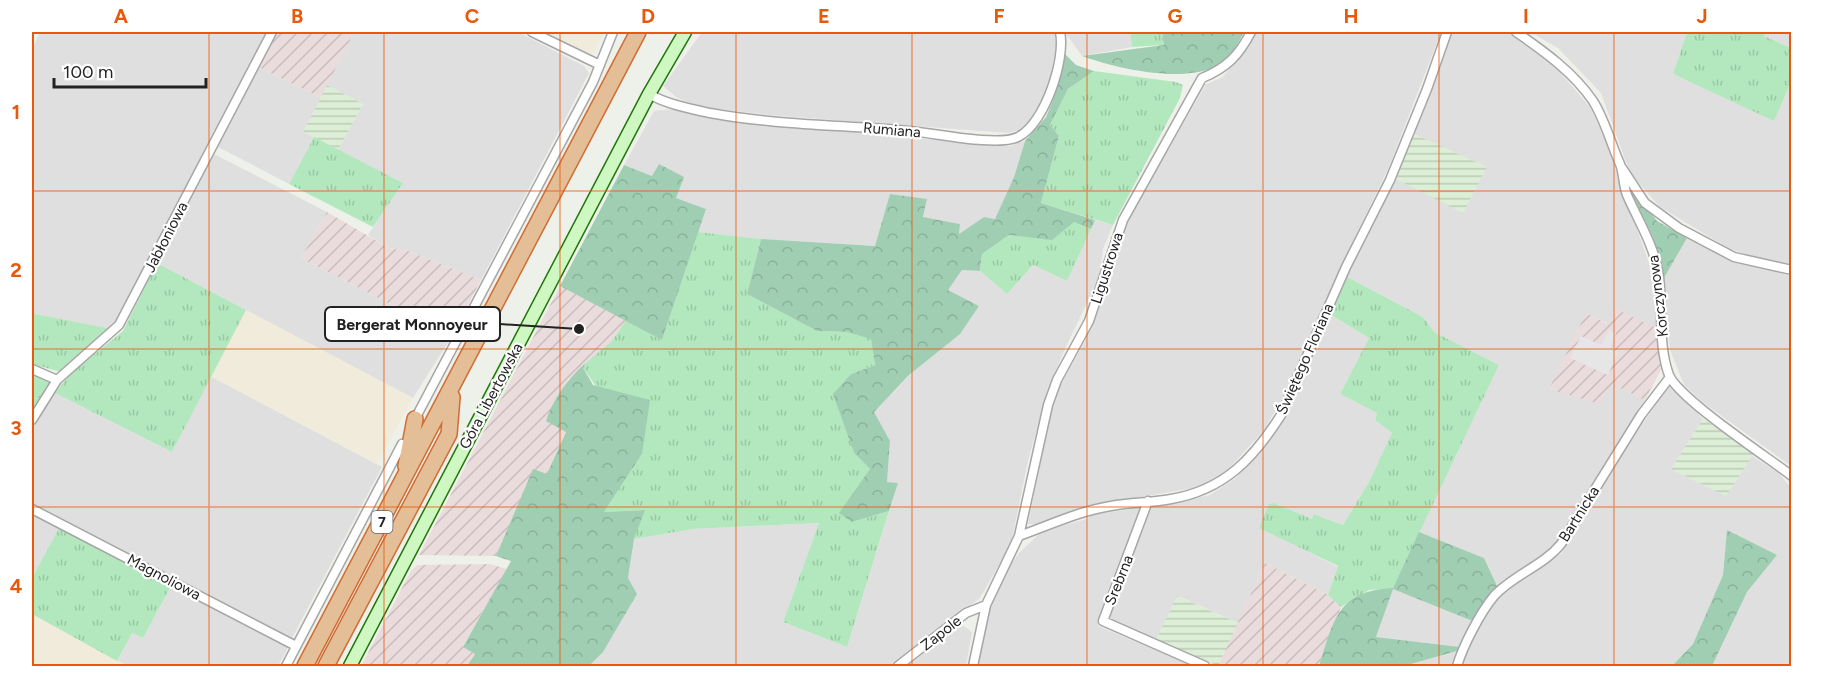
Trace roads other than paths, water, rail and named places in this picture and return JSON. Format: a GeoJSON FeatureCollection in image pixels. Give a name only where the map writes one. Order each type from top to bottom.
{"type":"FeatureCollection","features":[{"type":"Feature","properties":{"kind":"highway","name":"Góra Libertowska"},"geometry":{"type":"LineString","coordinates":[[305,666],[638,32]]}},
{"type":"Feature","properties":{"kind":"highway","name":"Góra Libertowska"},"geometry":{"type":"LineString","coordinates":[[326,666],[448,434],[452,388]]}},
{"type":"Feature","properties":{"kind":"highway"},"geometry":{"type":"LineString","coordinates":[[404,481],[415,419]]}},
{"type":"Feature","properties":{"kind":"street","name":"Jabłoniowa"},"geometry":{"type":"LineString","coordinates":[[32,420],[57,380],[119,325],[272,32]]}},
{"type":"Feature","properties":{"kind":"street"},"geometry":{"type":"LineString","coordinates":[[532,32],[600,65]]}},
{"type":"Feature","properties":{"kind":"street"},"geometry":{"type":"LineString","coordinates":[[415,419],[600,65],[613,32]]}},
{"type":"Feature","properties":{"kind":"street","name":"Góra Libertowska"},"geometry":{"type":"LineString","coordinates":[[350,666],[649,94],[686,32]]}},
{"type":"Feature","properties":{"kind":"street","name":"Rumiana"},"geometry":{"type":"LineString","coordinates":[[649,94],[711,113],[972,138],[1017,137],[1030,129],[1040,116],[1055,78],[1062,40],[1060,32]]}},
{"type":"Feature","properties":{"kind":"street","name":"Ligustrowa"},"geometry":{"type":"LineString","coordinates":[[1019,536],[1048,405],[1057,380],[1089,321],[1123,220],[1203,78],[1224,69],[1251,32]]}},
{"type":"Feature","properties":{"kind":"street","name":"Świętego Floriana"},"geometry":{"type":"LineString","coordinates":[[1019,536],[1066,517],[1111,506],[1181,497],[1216,485],[1234,472],[1271,432],[1284,408],[1346,267],[1390,180],[1427,89],[1447,32]]}},
{"type":"Feature","properties":{"kind":"street","name":"Korczynowa"},"geometry":{"type":"LineString","coordinates":[[1516,32],[1547,53],[1594,102],[1620,165],[1626,192],[1652,247],[1658,271],[1664,352],[1670,377]]}},
{"type":"Feature","properties":{"kind":"street"},"geometry":{"type":"LineString","coordinates":[[1620,165],[1645,203],[1680,228],[1734,257],[1791,270]]}},
{"type":"Feature","properties":{"kind":"street"},"geometry":{"type":"LineString","coordinates":[[32,369],[57,380]]}},
{"type":"Feature","properties":{"kind":"street"},"geometry":{"type":"LineString","coordinates":[[1670,377],[1706,412],[1791,476]]}},
{"type":"Feature","properties":{"kind":"street","name":"Bartnicka"},"geometry":{"type":"LineString","coordinates":[[1457,666],[1461,651],[1495,596],[1550,556],[1561,544],[1641,415],[1670,377]]}},
{"type":"Feature","properties":{"kind":"street"},"geometry":{"type":"LineString","coordinates":[[286,666],[402,444]]}},
{"type":"Feature","properties":{"kind":"street","name":"Srebrna"},"geometry":{"type":"LineString","coordinates":[[1149,501],[1103,621],[1205,666]]}},
{"type":"Feature","properties":{"kind":"street","name":"Magnoliowa"},"geometry":{"type":"LineString","coordinates":[[32,509],[296,646]]}},
{"type":"Feature","properties":{"kind":"street"},"geometry":{"type":"LineString","coordinates":[[973,666],[986,605],[1019,536]]}},
{"type":"Feature","properties":{"kind":"street","name":"Zapole"},"geometry":{"type":"LineString","coordinates":[[898,666],[966,614],[986,605]]}},
{"type":"Feature","properties":{"kind":"place","name":"Bergerat Monnoyeur"},"geometry":{"type":"Point","coordinates":[579,329]}}]}
